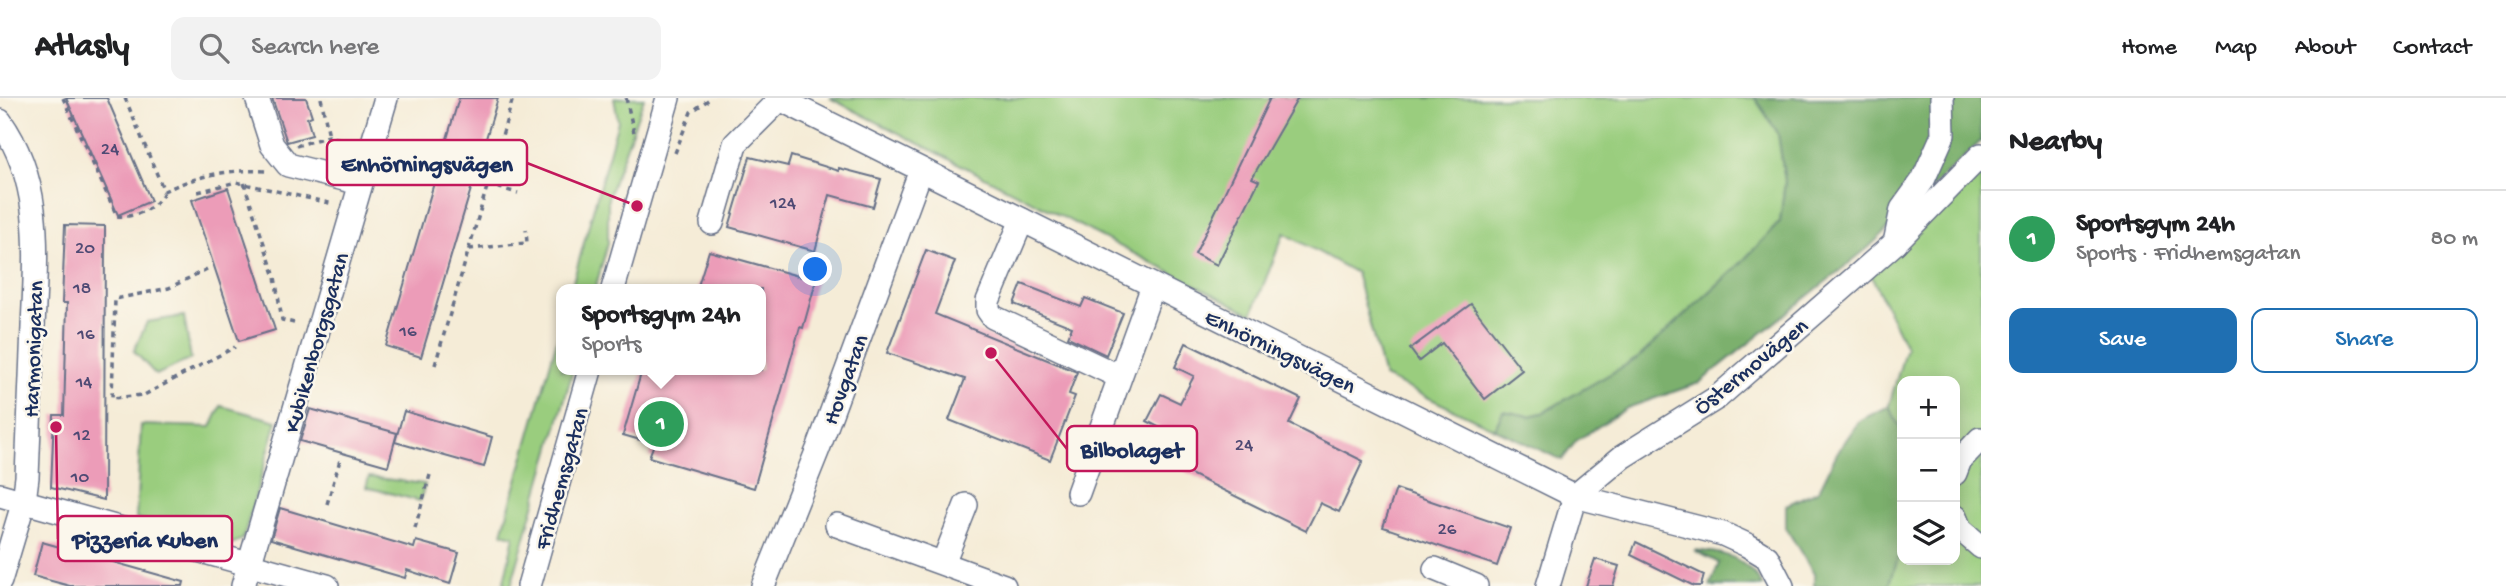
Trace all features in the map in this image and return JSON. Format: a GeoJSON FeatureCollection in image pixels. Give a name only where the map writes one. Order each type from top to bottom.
{"type":"FeatureCollection","features":[{"type":"Feature","properties":{"kind":"street"},"geometry":{"type":"LineString","coordinates":[[257,98],[282,158],[360,184]]}},
{"type":"Feature","properties":{"kind":"street","name":"Kubikenborgsgatan"},"geometry":{"type":"LineString","coordinates":[[243,586],[386,98]]}},
{"type":"Feature","properties":{"kind":"street"},"geometry":{"type":"LineString","coordinates":[[614,284],[668,98]]}},
{"type":"Feature","properties":{"kind":"street"},"geometry":{"type":"LineString","coordinates":[[1895,243],[1902,209],[1923,180],[1943,135],[1942,98]]}},
{"type":"Feature","properties":{"kind":"street"},"geometry":{"type":"LineString","coordinates":[[712,223],[735,144],[779,99]]}},
{"type":"Feature","properties":{"kind":"street","name":"Enhörningsvägen"},"geometry":{"type":"LineString","coordinates":[[779,99],[1575,496],[1723,534],[1767,557],[1782,586]]}},
{"type":"Feature","properties":{"kind":"street","name":"Harmonigatan"},"geometry":{"type":"LineString","coordinates":[[0,121],[23,160],[36,213],[27,477],[24,501],[0,581]]}},
{"type":"Feature","properties":{"kind":"street","name":"Östermovägen"},"geometry":{"type":"LineString","coordinates":[[1575,496],[1622,457],[1718,397],[1895,243],[1981,155]]}},
{"type":"Feature","properties":{"kind":"street","name":"Hovgatan"},"geometry":{"type":"LineString","coordinates":[[764,586],[818,449],[921,170]]}},
{"type":"Feature","properties":{"kind":"street"},"geometry":{"type":"LineString","coordinates":[[1022,220],[988,310],[993,317],[1118,376]]}},
{"type":"Feature","properties":{"kind":"street"},"geometry":{"type":"LineString","coordinates":[[1078,493],[1118,376],[1153,286]]}},
{"type":"Feature","properties":{"kind":"street","name":"Fridhemsgatan"},"geometry":{"type":"LineString","coordinates":[[529,586],[589,375]]}},
{"type":"Feature","properties":{"kind":"street"},"geometry":{"type":"LineString","coordinates":[[1960,460],[1980,439]]}},
{"type":"Feature","properties":{"kind":"street"},"geometry":{"type":"LineString","coordinates":[[0,495],[327,586]]}},
{"type":"Feature","properties":{"kind":"street"},"geometry":{"type":"LineString","coordinates":[[1548,586],[1575,496]]}},
{"type":"Feature","properties":{"kind":"street"},"geometry":{"type":"LineString","coordinates":[[943,564],[966,505]]}},
{"type":"Feature","properties":{"kind":"street"},"geometry":{"type":"LineString","coordinates":[[837,525],[1004,586]]}},
{"type":"Feature","properties":{"kind":"street"},"geometry":{"type":"LineString","coordinates":[[1960,529],[1981,547]]}},
{"type":"Feature","properties":{"kind":"street"},"geometry":{"type":"LineString","coordinates":[[1435,569],[1476,586]]}},
{"type":"Feature","properties":{"kind":"path"},"geometry":{"type":"LineString","coordinates":[[63,98],[117,216],[129,216],[156,204],[164,191],[220,171],[277,171],[282,158],[329,136],[361,145]]}},
{"type":"Feature","properties":{"kind":"path"},"geometry":{"type":"LineString","coordinates":[[125,98],[164,191]]}},
{"type":"Feature","properties":{"kind":"path"},"geometry":{"type":"LineString","coordinates":[[321,98],[329,136]]}},
{"type":"Feature","properties":{"kind":"path"},"geometry":{"type":"LineString","coordinates":[[435,365],[513,98]]}},
{"type":"Feature","properties":{"kind":"path"},"geometry":{"type":"LineString","coordinates":[[626,98],[638,149]]}},
{"type":"Feature","properties":{"kind":"path"},"geometry":{"type":"LineString","coordinates":[[198,192],[236,182],[343,206]]}},
{"type":"Feature","properties":{"kind":"path"},"geometry":{"type":"LineString","coordinates":[[244,183],[275,276],[282,320],[309,326]]}},
{"type":"Feature","properties":{"kind":"path"},"geometry":{"type":"LineString","coordinates":[[488,185],[518,193]]}},
{"type":"Feature","properties":{"kind":"path"},"geometry":{"type":"LineString","coordinates":[[469,249],[527,243],[526,230]]}},
{"type":"Feature","properties":{"kind":"path"},"geometry":{"type":"LineString","coordinates":[[207,269],[169,288],[114,299],[112,398],[144,395],[234,347]]}},
{"type":"Feature","properties":{"kind":"path"},"geometry":{"type":"LineString","coordinates":[[327,504],[340,460]]}},
{"type":"Feature","properties":{"kind":"path"},"geometry":{"type":"LineString","coordinates":[[415,528],[430,475]]}},
{"type":"Feature","properties":{"kind":"green space"},"geometry":{"type":"Polygon","coordinates":[[[614,98],[644,98],[608,198],[608,243],[596,284],[572,284],[618,121],[614,98]]]}},
{"type":"Feature","properties":{"kind":"green space"},"geometry":{"type":"Polygon","coordinates":[[[830,98],[1755,98],[1778,133],[1785,181],[1780,222],[1740,264],[1638,358],[1542,413],[1529,416],[1503,411],[1495,429],[1384,377],[1356,273],[1284,233],[1252,314],[830,98]]]}},
{"type":"Feature","properties":{"kind":"green space"},"geometry":{"type":"Polygon","coordinates":[[[1755,98],[1981,98],[1981,141],[1868,248],[1699,383],[1627,408],[1576,441],[1562,460],[1495,429],[1503,411],[1529,416],[1542,413],[1638,358],[1740,264],[1780,222],[1785,181],[1778,133],[1755,98]]]}},
{"type":"Feature","properties":{"kind":"green space"},"geometry":{"type":"Polygon","coordinates":[[[1981,170],[1981,586],[1889,586],[1897,561],[1897,565],[1960,565],[1960,376],[1898,376],[1906,347],[1871,275],[1981,170]]]}},
{"type":"Feature","properties":{"kind":"green space"},"geometry":{"type":"Polygon","coordinates":[[[184,316],[191,359],[156,375],[134,351],[147,322],[184,316]]]}},
{"type":"Feature","properties":{"kind":"green space"},"geometry":{"type":"Polygon","coordinates":[[[556,344],[556,375],[572,375],[511,586],[503,586],[514,536],[502,533],[556,344]]]}},
{"type":"Feature","properties":{"kind":"green space"},"geometry":{"type":"Polygon","coordinates":[[[1897,378],[1897,421],[1889,406],[1897,378]]]}},
{"type":"Feature","properties":{"kind":"green space"},"geometry":{"type":"Polygon","coordinates":[[[221,406],[277,421],[243,539],[229,545],[136,518],[141,425],[211,427],[221,406]]]}},
{"type":"Feature","properties":{"kind":"green space"},"geometry":{"type":"Polygon","coordinates":[[[1889,406],[1897,421],[1897,561],[1889,586],[1814,586],[1814,574],[1786,528],[1786,505],[1819,490],[1837,453],[1860,420],[1889,406]]]}},
{"type":"Feature","properties":{"kind":"green space"},"geometry":{"type":"Polygon","coordinates":[[[369,477],[425,484],[420,501],[366,487],[369,477]]]}},
{"type":"Feature","properties":{"kind":"green space"},"geometry":{"type":"Polygon","coordinates":[[[1694,550],[1734,558],[1749,568],[1763,586],[1710,586],[1719,563],[1694,550]]]}},
{"type":"Feature","properties":{"kind":"building"},"geometry":{"type":"Polygon","coordinates":[[[66,98],[107,98],[151,201],[118,215],[66,98]]]}},
{"type":"Feature","properties":{"kind":"building"},"geometry":{"type":"Polygon","coordinates":[[[272,98],[306,98],[312,116],[307,118],[312,135],[287,142],[272,98]]]}},
{"type":"Feature","properties":{"kind":"building"},"geometry":{"type":"Polygon","coordinates":[[[459,98],[498,98],[421,357],[386,346],[459,98]]]}},
{"type":"Feature","properties":{"kind":"building"},"geometry":{"type":"Polygon","coordinates":[[[1270,98],[1298,98],[1252,178],[1259,181],[1217,265],[1195,254],[1270,98]]]}},
{"type":"Feature","properties":{"kind":"building"},"geometry":{"type":"Polygon","coordinates":[[[791,156],[839,171],[839,168],[881,179],[873,207],[830,195],[815,251],[729,227],[750,157],[788,166],[791,156]]]}},
{"type":"Feature","properties":{"kind":"building"},"geometry":{"type":"Polygon","coordinates":[[[228,188],[275,330],[239,341],[192,200],[228,188]]]}},
{"type":"Feature","properties":{"kind":"building"},"geometry":{"type":"Polygon","coordinates":[[[65,225],[105,226],[104,500],[51,487],[54,415],[64,415],[67,303],[62,303],[65,225]]]}},
{"type":"Feature","properties":{"kind":"building"},"geometry":{"type":"Polygon","coordinates":[[[926,250],[955,261],[935,314],[1077,372],[1069,394],[1075,396],[1050,460],[949,420],[965,379],[887,353],[926,250]]]}},
{"type":"Feature","properties":{"kind":"building"},"geometry":{"type":"Polygon","coordinates":[[[709,251],[816,281],[803,328],[800,327],[754,488],[649,457],[654,444],[623,435],[641,375],[766,375],[766,284],[699,284],[709,251]]]}},
{"type":"Feature","properties":{"kind":"building"},"geometry":{"type":"Polygon","coordinates":[[[1022,284],[1081,307],[1085,298],[1123,313],[1106,355],[1068,337],[1072,327],[1014,304],[1022,284]]]}},
{"type":"Feature","properties":{"kind":"building"},"geometry":{"type":"Polygon","coordinates":[[[1471,304],[1522,370],[1485,399],[1442,343],[1419,361],[1410,349],[1471,304]]]}},
{"type":"Feature","properties":{"kind":"building"},"geometry":{"type":"Polygon","coordinates":[[[1186,343],[1301,399],[1289,424],[1363,461],[1339,512],[1320,503],[1306,531],[1154,456],[1166,431],[1147,421],[1161,394],[1180,403],[1194,376],[1175,367],[1186,343]]]}},
{"type":"Feature","properties":{"kind":"building"},"geometry":{"type":"Polygon","coordinates":[[[310,409],[397,433],[388,466],[300,441],[310,409]]]}},
{"type":"Feature","properties":{"kind":"building"},"geometry":{"type":"Polygon","coordinates":[[[404,411],[492,437],[484,467],[395,442],[404,411]]]}},
{"type":"Feature","properties":{"kind":"building"},"geometry":{"type":"Polygon","coordinates":[[[1396,489],[1510,528],[1497,566],[1383,527],[1396,489]]]}},
{"type":"Feature","properties":{"kind":"building"},"geometry":{"type":"Polygon","coordinates":[[[280,508],[414,548],[416,541],[459,553],[450,584],[407,570],[405,578],[271,539],[280,508]]]}},
{"type":"Feature","properties":{"kind":"building"},"geometry":{"type":"Polygon","coordinates":[[[42,542],[184,582],[183,586],[70,586],[33,576],[42,542]]]}},
{"type":"Feature","properties":{"kind":"building"},"geometry":{"type":"Polygon","coordinates":[[[1636,542],[1704,575],[1701,586],[1694,586],[1631,555],[1636,542]]]}},
{"type":"Feature","properties":{"kind":"building"},"geometry":{"type":"Polygon","coordinates":[[[1595,559],[1619,566],[1613,586],[1586,586],[1595,559]]]}},
{"type":"Feature","properties":{"kind":"place","name":"Enhörningsvägen"},"geometry":{"type":"Point","coordinates":[637,206]}},
{"type":"Feature","properties":{"kind":"place","name":"Bilbolaget"},"geometry":{"type":"Point","coordinates":[991,353]}},
{"type":"Feature","properties":{"kind":"place","name":"Sportsgym 24h"},"geometry":{"type":"Point","coordinates":[661,424]}},
{"type":"Feature","properties":{"kind":"place","name":"Pizzeria Kuben"},"geometry":{"type":"Point","coordinates":[56,427]}}]}
